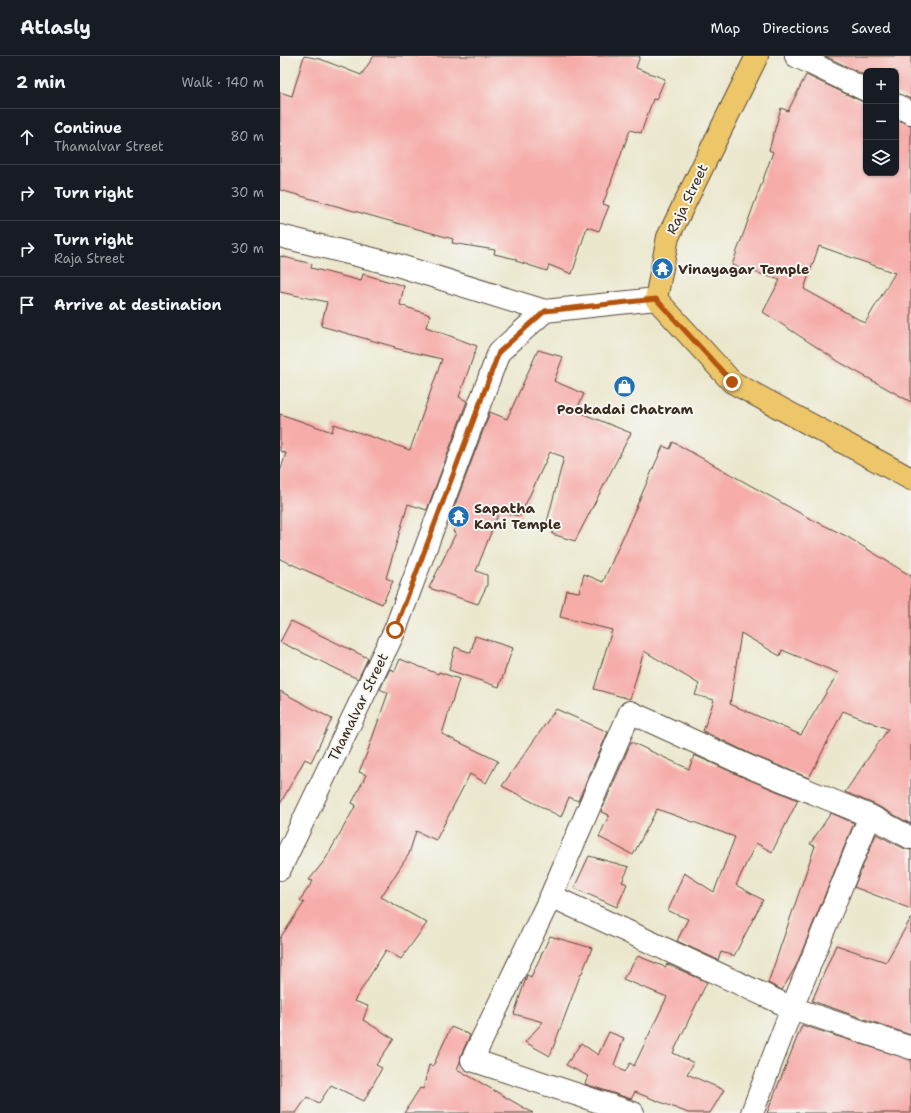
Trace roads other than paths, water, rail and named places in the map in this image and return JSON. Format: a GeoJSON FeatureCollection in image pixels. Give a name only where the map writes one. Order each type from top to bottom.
{"type":"FeatureCollection","features":[{"type":"Feature","properties":{"kind":"main road","name":"Raja Street"},"geometry":{"type":"LineString","coordinates":[[656,299],[668,237],[756,56]]}},
{"type":"Feature","properties":{"kind":"main road"},"geometry":{"type":"LineString","coordinates":[[656,299],[732,382],[911,480]]}},
{"type":"Feature","properties":{"kind":"street"},"geometry":{"type":"LineString","coordinates":[[796,56],[863,89]]}},
{"type":"Feature","properties":{"kind":"street"},"geometry":{"type":"LineString","coordinates":[[899,107],[911,113]]}},
{"type":"Feature","properties":{"kind":"street"},"geometry":{"type":"LineString","coordinates":[[280,236],[397,265],[545,311],[656,299]]}},
{"type":"Feature","properties":{"kind":"street","name":"Thamalvar Street"},"geometry":{"type":"LineString","coordinates":[[280,869],[395,630],[499,352],[545,311]]}},
{"type":"Feature","properties":{"kind":"street"},"geometry":{"type":"LineString","coordinates":[[633,1113],[472,1060],[551,896],[630,712],[750,766],[870,816],[911,838]]}},
{"type":"Feature","properties":{"kind":"street"},"geometry":{"type":"LineString","coordinates":[[752,1113],[792,1008],[870,816]]}},
{"type":"Feature","properties":{"kind":"street"},"geometry":{"type":"LineString","coordinates":[[551,896],[792,1008],[911,1048]]}},
{"type":"Feature","properties":{"kind":"place","name":"Vinayagar Temple"},"geometry":{"type":"Point","coordinates":[662,269]}},
{"type":"Feature","properties":{"kind":"place","name":"Pookadai Chatram"},"geometry":{"type":"Point","coordinates":[625,387]}},
{"type":"Feature","properties":{"kind":"place","name":"Sapatha Kani Temple"},"geometry":{"type":"Point","coordinates":[458,516]}}]}
